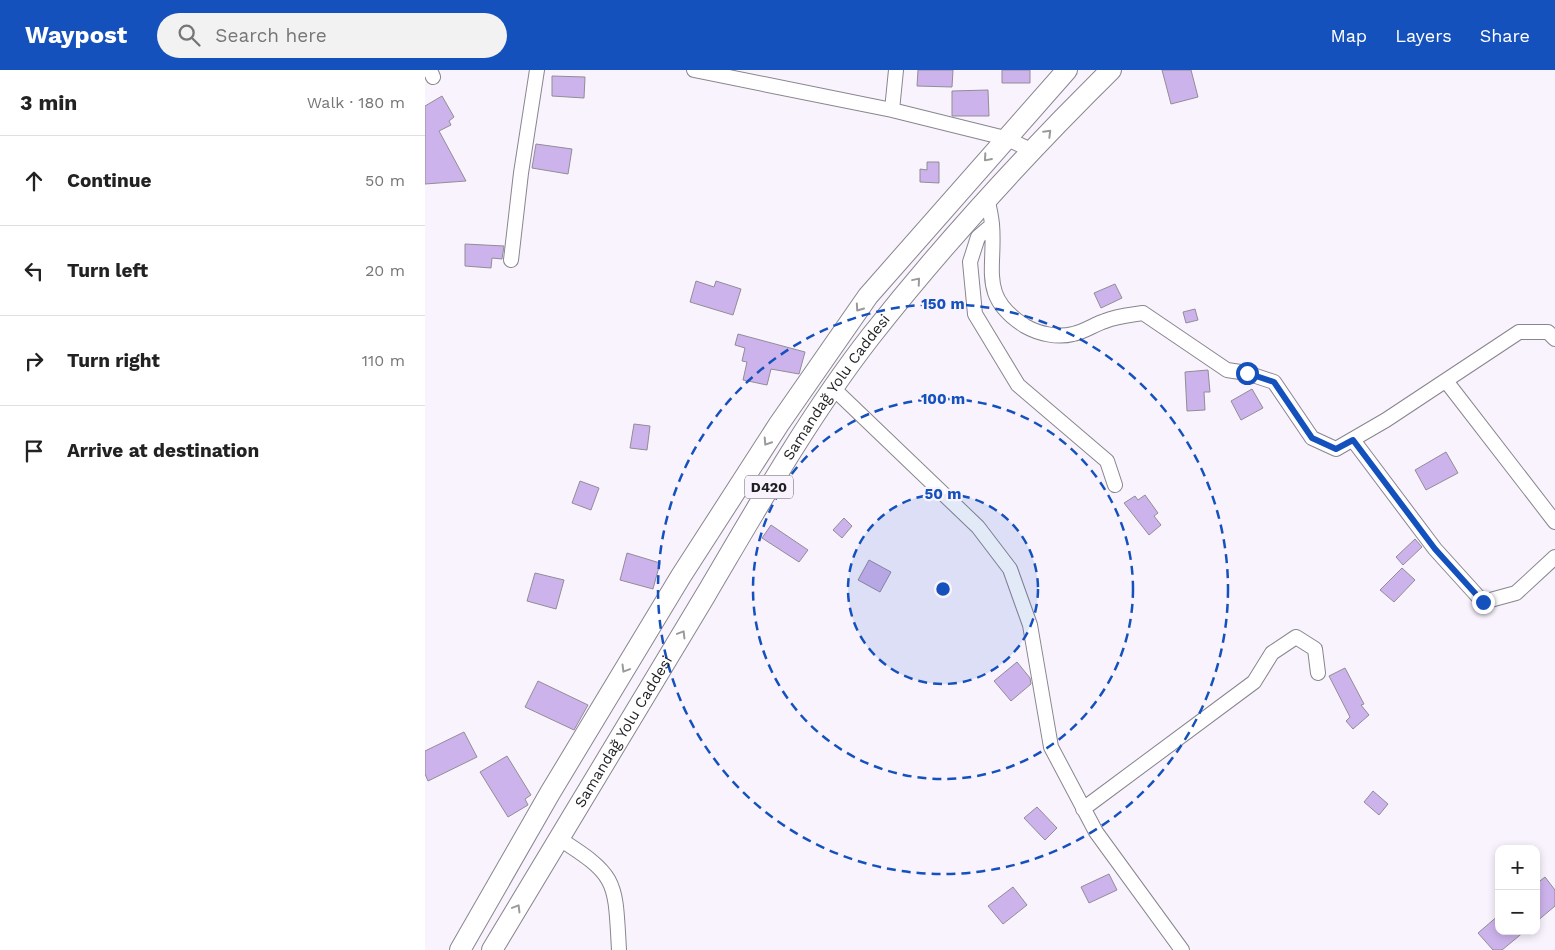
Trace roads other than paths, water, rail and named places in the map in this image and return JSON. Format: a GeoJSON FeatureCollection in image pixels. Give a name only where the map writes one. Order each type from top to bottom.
{"type":"FeatureCollection","features":[{"type":"Feature","properties":{"kind":"highway","name":"Samandağ Yolu Caddesi"},"geometry":{"type":"LineString","coordinates":[[460,950],[551,793],[681,576],[779,424],[868,296],[1005,138],[1067,70]]}},
{"type":"Feature","properties":{"kind":"highway","name":"Samandağ Yolu Caddesi"},"geometry":{"type":"LineString","coordinates":[[492,950],[765,494],[834,389],[871,337],[987,198],[1031,150],[1111,70]]}},
{"type":"Feature","properties":{"kind":"street"},"geometry":{"type":"LineString","coordinates":[[511,260],[521,173],[537,70]]}},
{"type":"Feature","properties":{"kind":"street"},"geometry":{"type":"LineString","coordinates":[[694,70],[892,110],[1005,138],[1031,150]]}},
{"type":"Feature","properties":{"kind":"street"},"geometry":{"type":"LineString","coordinates":[[892,110],[896,70]]}},
{"type":"Feature","properties":{"kind":"street"},"geometry":{"type":"LineString","coordinates":[[987,198],[992,225],[991,268],[994,290],[1002,307],[1014,319],[1033,330],[1052,336],[1074,334],[1107,320],[1143,313],[1227,370],[1247,373],[1274,382],[1312,438],[1336,449],[1446,381],[1519,332],[1548,332],[1555,339]]}},
{"type":"Feature","properties":{"kind":"street"},"geometry":{"type":"LineString","coordinates":[[992,225],[978,237],[971,262],[975,314],[1018,385],[1107,461],[1115,485]]}},
{"type":"Feature","properties":{"kind":"street"},"geometry":{"type":"LineString","coordinates":[[1446,381],[1555,522]]}},
{"type":"Feature","properties":{"kind":"street"},"geometry":{"type":"LineString","coordinates":[[834,389],[978,527],[1010,569],[1030,625],[1051,747],[1096,832],[1181,950]]}},
{"type":"Feature","properties":{"kind":"street"},"geometry":{"type":"LineString","coordinates":[[1353,440],[1435,549],[1483,602],[1516,593],[1555,557]]}},
{"type":"Feature","properties":{"kind":"street"},"geometry":{"type":"LineString","coordinates":[[1083,809],[1254,682],[1272,653],[1296,637],[1315,649],[1318,673]]}},
{"type":"Feature","properties":{"kind":"street"},"geometry":{"type":"LineString","coordinates":[[558,838],[604,870],[614,888],[619,950]]}}]}
